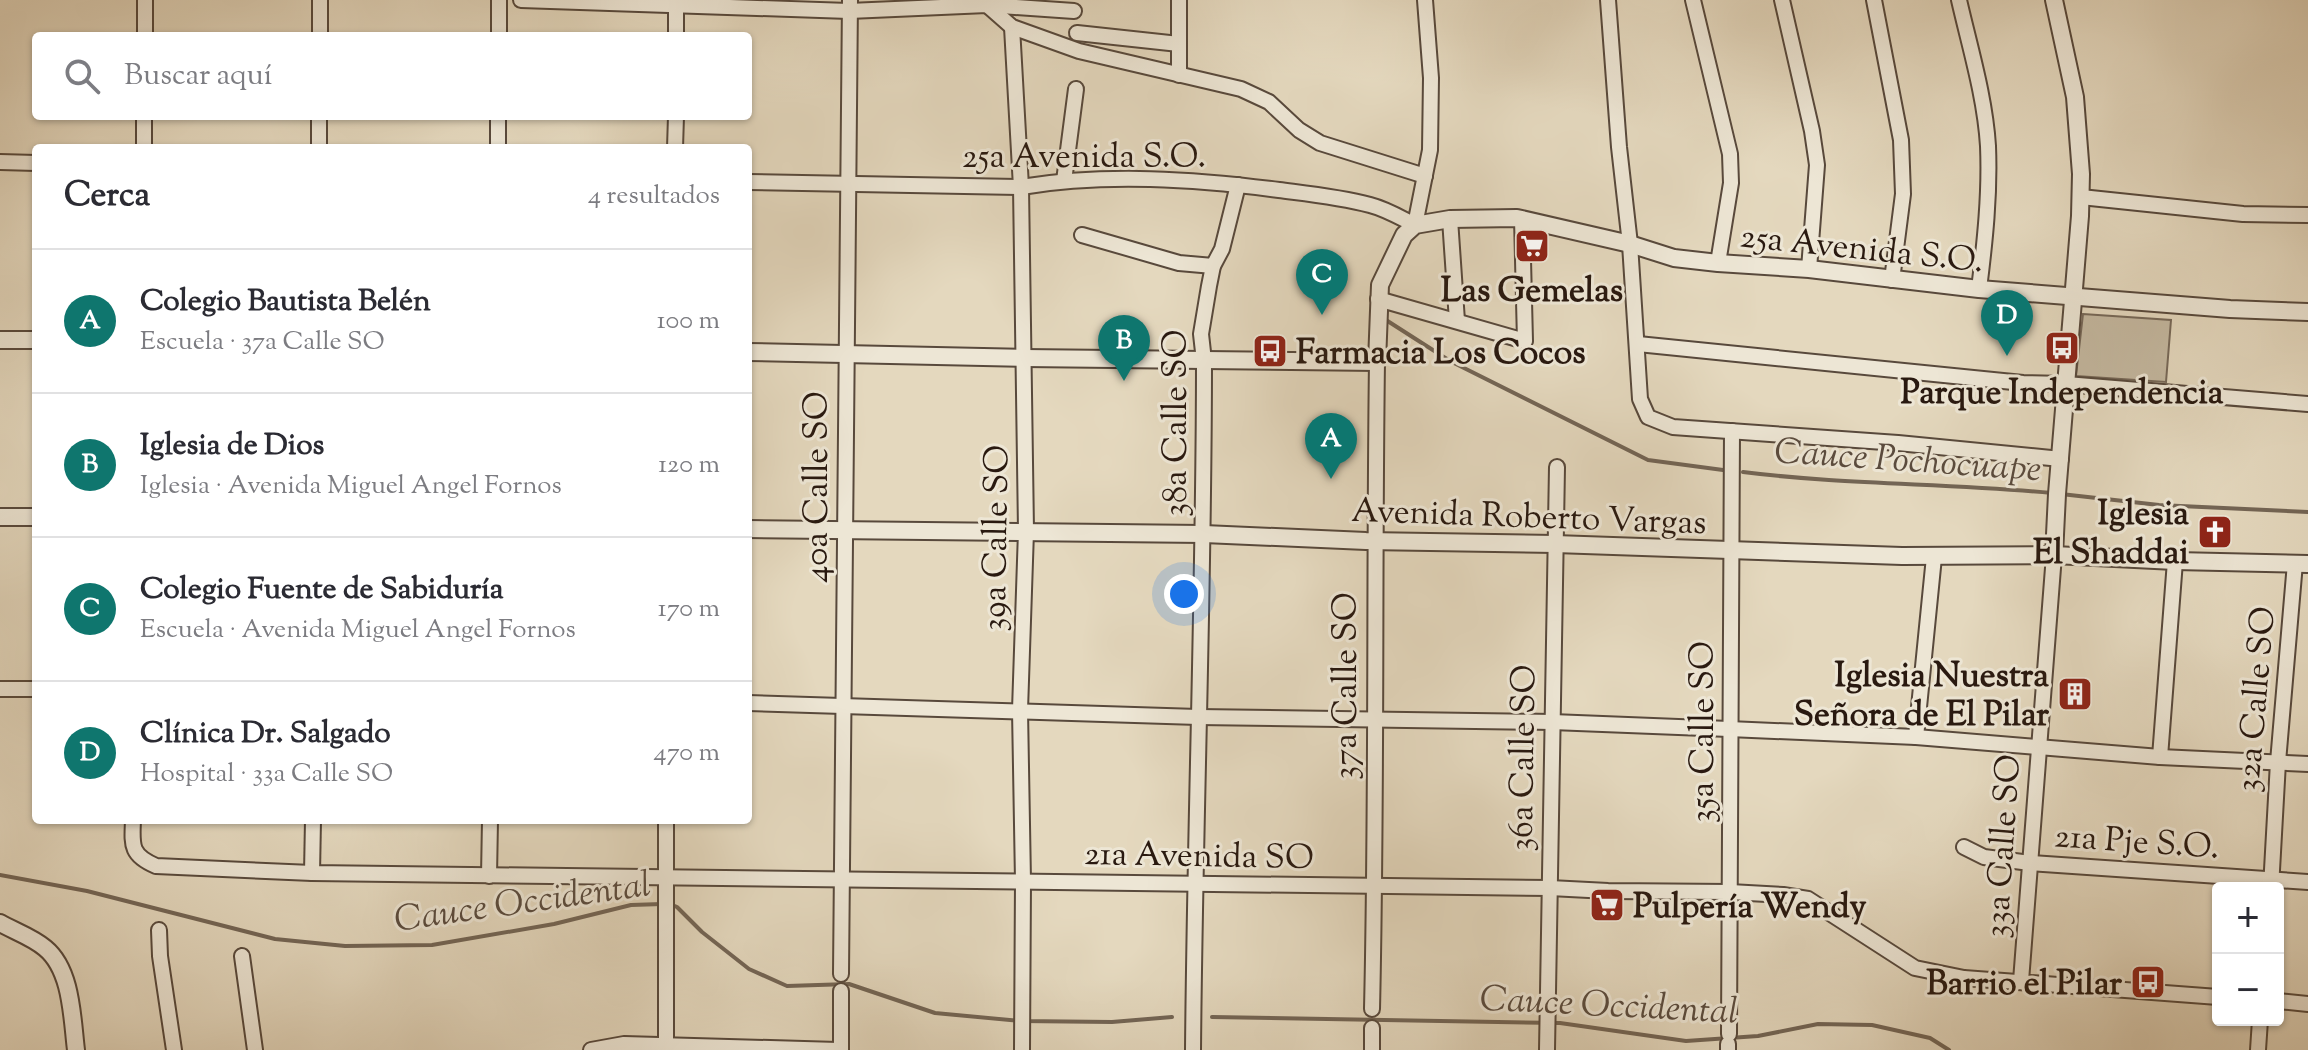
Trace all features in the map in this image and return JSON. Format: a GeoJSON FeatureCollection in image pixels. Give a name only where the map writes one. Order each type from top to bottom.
{"type":"FeatureCollection","features":[{"type":"Feature","properties":{"kind":"street"},"geometry":{"type":"LineString","coordinates":[[145,0],[145,32]]}},
{"type":"Feature","properties":{"kind":"street"},"geometry":{"type":"LineString","coordinates":[[320,0],[320,32]]}},
{"type":"Feature","properties":{"kind":"street"},"geometry":{"type":"LineString","coordinates":[[499,0],[499,32]]}},
{"type":"Feature","properties":{"kind":"street"},"geometry":{"type":"LineString","coordinates":[[521,0],[849,6],[1074,6],[1079,51]]}},
{"type":"Feature","properties":{"kind":"street"},"geometry":{"type":"LineString","coordinates":[[1179,0],[1179,75]]}},
{"type":"Feature","properties":{"kind":"street"},"geometry":{"type":"LineString","coordinates":[[752,352],[1377,362],[1380,285],[1404,235],[1415,225],[1430,150],[1431,78],[1425,0]]}},
{"type":"Feature","properties":{"kind":"street"},"geometry":{"type":"LineString","coordinates":[[1608,0],[1630,244],[1640,399],[1648,417],[1673,427],[1898,443],[2061,459]]}},
{"type":"Feature","properties":{"kind":"street"},"geometry":{"type":"LineString","coordinates":[[1693,0],[1730,154],[1731,183],[1718,263]]}},
{"type":"Feature","properties":{"kind":"street"},"geometry":{"type":"LineString","coordinates":[[1782,0],[1817,165],[1809,269]]}},
{"type":"Feature","properties":{"kind":"street"},"geometry":{"type":"LineString","coordinates":[[1874,0],[1901,140],[1903,194],[1892,280]]}},
{"type":"Feature","properties":{"kind":"street"},"geometry":{"type":"LineString","coordinates":[[1959,0],[1982,99],[1988,144],[1989,185],[1979,289]]}},
{"type":"Feature","properties":{"kind":"street","name":"33a Calle SO"},"geometry":{"type":"LineString","coordinates":[[2021,981],[2081,197],[2075,97],[2054,0]]}},
{"type":"Feature","properties":{"kind":"street"},"geometry":{"type":"LineString","coordinates":[[676,3],[676,32]]}},
{"type":"Feature","properties":{"kind":"street"},"geometry":{"type":"LineString","coordinates":[[987,5],[1012,27],[1079,51],[1241,89],[1269,102],[1299,130],[1320,143],[1425,176]]}},
{"type":"Feature","properties":{"kind":"street","name":"40a Calle SO"},"geometry":{"type":"LineString","coordinates":[[841,974],[849,6]]}},
{"type":"Feature","properties":{"kind":"street","name":"39a Calle SO"},"geometry":{"type":"LineString","coordinates":[[1012,27],[1021,187],[1026,531],[1020,710],[1022,1050]]}},
{"type":"Feature","properties":{"kind":"street"},"geometry":{"type":"LineString","coordinates":[[1077,33],[1179,44]]}},
{"type":"Feature","properties":{"kind":"street"},"geometry":{"type":"LineString","coordinates":[[1064,181],[1076,89]]}},
{"type":"Feature","properties":{"kind":"street"},"geometry":{"type":"LineString","coordinates":[[144,120],[144,144]]}},
{"type":"Feature","properties":{"kind":"street"},"geometry":{"type":"LineString","coordinates":[[319,120],[319,144]]}},
{"type":"Feature","properties":{"kind":"street"},"geometry":{"type":"LineString","coordinates":[[498,120],[498,144]]}},
{"type":"Feature","properties":{"kind":"street"},"geometry":{"type":"LineString","coordinates":[[675,144],[676,120]]}},
{"type":"Feature","properties":{"kind":"street"},"geometry":{"type":"LineString","coordinates":[[0,162],[32,163]]}},
{"type":"Feature","properties":{"kind":"street","name":"25a Avenida S.O."},"geometry":{"type":"LineString","coordinates":[[752,182],[1021,187],[1064,181],[1160,179],[1238,185],[1328,196],[1373,206],[1415,225],[1450,219],[1522,219],[1630,244],[1674,258],[1809,269],[1979,289],[2230,309],[2308,312]]}},
{"type":"Feature","properties":{"kind":"street","name":"38a Calle SO"},"geometry":{"type":"LineString","coordinates":[[1193,1050],[1194,885],[1204,534],[1204,361],[1201,334],[1213,266],[1222,249],[1238,185]]}},
{"type":"Feature","properties":{"kind":"street"},"geometry":{"type":"LineString","coordinates":[[2081,197],[2243,214],[2308,215]]}},
{"type":"Feature","properties":{"kind":"street"},"geometry":{"type":"LineString","coordinates":[[1450,219],[1457,321]]}},
{"type":"Feature","properties":{"kind":"street"},"geometry":{"type":"LineString","coordinates":[[1378,299],[1525,341],[1522,219]]}},
{"type":"Feature","properties":{"kind":"street"},"geometry":{"type":"LineString","coordinates":[[1082,235],[1179,263],[1213,266]]}},
{"type":"Feature","properties":{"kind":"street"},"geometry":{"type":"LineString","coordinates":[[0,340],[32,340]]}},
{"type":"Feature","properties":{"kind":"street"},"geometry":{"type":"LineString","coordinates":[[1638,344],[2023,383],[2308,404]]}},
{"type":"Feature","properties":{"kind":"street","name":"37a Calle SO"},"geometry":{"type":"LineString","coordinates":[[1372,1009],[1377,362]]}},
{"type":"Feature","properties":{"kind":"street","name":"35a Calle SO"},"geometry":{"type":"LineString","coordinates":[[1729,1043],[1732,431]]}},
{"type":"Feature","properties":{"kind":"street","name":"36a Calle SO"},"geometry":{"type":"LineString","coordinates":[[1547,1050],[1557,467]]}},
{"type":"Feature","properties":{"kind":"street"},"geometry":{"type":"LineString","coordinates":[[0,517],[32,517]]}},
{"type":"Feature","properties":{"kind":"street","name":"Avenida Roberto Vargas"},"geometry":{"type":"LineString","coordinates":[[752,529],[1204,534],[1934,557],[2054,555],[2302,563]]}},
{"type":"Feature","properties":{"kind":"street"},"geometry":{"type":"LineString","coordinates":[[1916,737],[1934,557]]}},
{"type":"Feature","properties":{"kind":"street"},"geometry":{"type":"LineString","coordinates":[[2160,757],[2175,561]]}},
{"type":"Feature","properties":{"kind":"street","name":"32a Calle SO"},"geometry":{"type":"LineString","coordinates":[[2272,882],[2278,762],[2302,563]]}},
{"type":"Feature","properties":{"kind":"street"},"geometry":{"type":"LineString","coordinates":[[0,689],[32,689]]}},
{"type":"Feature","properties":{"kind":"street"},"geometry":{"type":"LineString","coordinates":[[752,703],[1198,717],[1552,722],[1916,737],[2160,757],[2308,764]]}},
{"type":"Feature","properties":{"kind":"street","name":"21a Avenida SO"},"geometry":{"type":"LineString","coordinates":[[133,824],[134,851],[142,860],[156,866],[312,873],[1550,888],[1783,895],[1808,899],[1915,968],[1964,978],[2212,997]]}},
{"type":"Feature","properties":{"kind":"street"},"geometry":{"type":"LineString","coordinates":[[312,873],[313,824]]}},
{"type":"Feature","properties":{"kind":"street"},"geometry":{"type":"LineString","coordinates":[[489,876],[490,824]]}},
{"type":"Feature","properties":{"kind":"street"},"geometry":{"type":"LineString","coordinates":[[666,824],[666,1047]]}},
{"type":"Feature","properties":{"kind":"street","name":"21a Pje S.O."},"geometry":{"type":"LineString","coordinates":[[1964,847],[1984,857],[2030,863],[2260,882]]}},
{"type":"Feature","properties":{"kind":"street","name":"21a Pje S.O."},"geometry":{"type":"LineString","coordinates":[[2284,883],[2308,882]]}},
{"type":"Feature","properties":{"kind":"street"},"geometry":{"type":"LineString","coordinates":[[0,923],[44,947],[59,963],[69,997],[76,1050]]}},
{"type":"Feature","properties":{"kind":"street"},"geometry":{"type":"LineString","coordinates":[[159,930],[174,1050]]}},
{"type":"Feature","properties":{"kind":"street"},"geometry":{"type":"LineString","coordinates":[[242,956],[255,1050]]}},
{"type":"Feature","properties":{"kind":"street"},"geometry":{"type":"LineString","coordinates":[[591,1050],[624,1044],[840,1050],[841,991]]}},
{"type":"Feature","properties":{"kind":"street"},"geometry":{"type":"LineString","coordinates":[[2284,1002],[2308,1004]]}},
{"type":"Feature","properties":{"kind":"street"},"geometry":{"type":"LineString","coordinates":[[2258,1050],[2260,1026]]}},
{"type":"Feature","properties":{"kind":"street"},"geometry":{"type":"LineString","coordinates":[[1372,1028],[1372,1050]]}},
{"type":"Feature","properties":{"kind":"shaded area"},"geometry":{"type":"Polygon","coordinates":[[[2083,314],[2171,320],[2166,382],[2076,376],[2083,314]]]}},
{"type":"Feature","properties":{"kind":"waterway","name":"Cauce Pochocuape"},"geometry":{"type":"LineString","coordinates":[[1386,320],[1450,361],[1648,460],[1723,470]]}},
{"type":"Feature","properties":{"kind":"waterway","name":"Cauce Pochocuape"},"geometry":{"type":"LineString","coordinates":[[1743,472],[2052,493]]}},
{"type":"Feature","properties":{"kind":"waterway","name":"Cauce Pochocuape"},"geometry":{"type":"LineString","coordinates":[[2061,494],[2159,505],[2308,512]]}},
{"type":"Feature","properties":{"kind":"waterway","name":"Cauce Occidental"},"geometry":{"type":"LineString","coordinates":[[0,875],[87,891],[275,939],[345,946],[432,945],[554,924],[631,905],[662,904]]}},
{"type":"Feature","properties":{"kind":"waterway","name":"Cauce Occidental"},"geometry":{"type":"LineString","coordinates":[[670,904],[749,969],[787,986],[849,984],[935,1013],[1020,1021],[1112,1022],[1172,1017]]}},
{"type":"Feature","properties":{"kind":"waterway","name":"Cauce Occidental"},"geometry":{"type":"LineString","coordinates":[[1212,1017],[1560,1023],[1686,1041],[1758,1036],[1818,1024],[1872,1025],[1930,1038],[1949,1050]]}},
{"type":"Feature","properties":{"kind":"place","name":"Las Gemelas"},"geometry":{"type":"Point","coordinates":[1532,246]}},
{"type":"Feature","properties":{"kind":"place","name":"Colegio Fuente de Sabiduría"},"geometry":{"type":"Point","coordinates":[1322,315]}},
{"type":"Feature","properties":{"kind":"place","name":"Parque Independencia"},"geometry":{"type":"Point","coordinates":[2062,348]}},
{"type":"Feature","properties":{"kind":"place","name":"Farmacia Los Cocos"},"geometry":{"type":"Point","coordinates":[1270,351]}},
{"type":"Feature","properties":{"kind":"place","name":"Clínica Dr. Salgado"},"geometry":{"type":"Point","coordinates":[2007,356]}},
{"type":"Feature","properties":{"kind":"place","name":"Iglesia de Dios"},"geometry":{"type":"Point","coordinates":[1124,381]}},
{"type":"Feature","properties":{"kind":"place","name":"Colegio Bautista Belén"},"geometry":{"type":"Point","coordinates":[1331,479]}},
{"type":"Feature","properties":{"kind":"place","name":"Iglesia El Shaddai"},"geometry":{"type":"Point","coordinates":[2215,532]}},
{"type":"Feature","properties":{"kind":"place","name":"Iglesia Nuestra Señora de El Pilar"},"geometry":{"type":"Point","coordinates":[2075,694]}},
{"type":"Feature","properties":{"kind":"place","name":"Pulpería Wendy"},"geometry":{"type":"Point","coordinates":[1607,905]}},
{"type":"Feature","properties":{"kind":"place","name":"Barrio el Pilar"},"geometry":{"type":"Point","coordinates":[2148,982]}}]}
